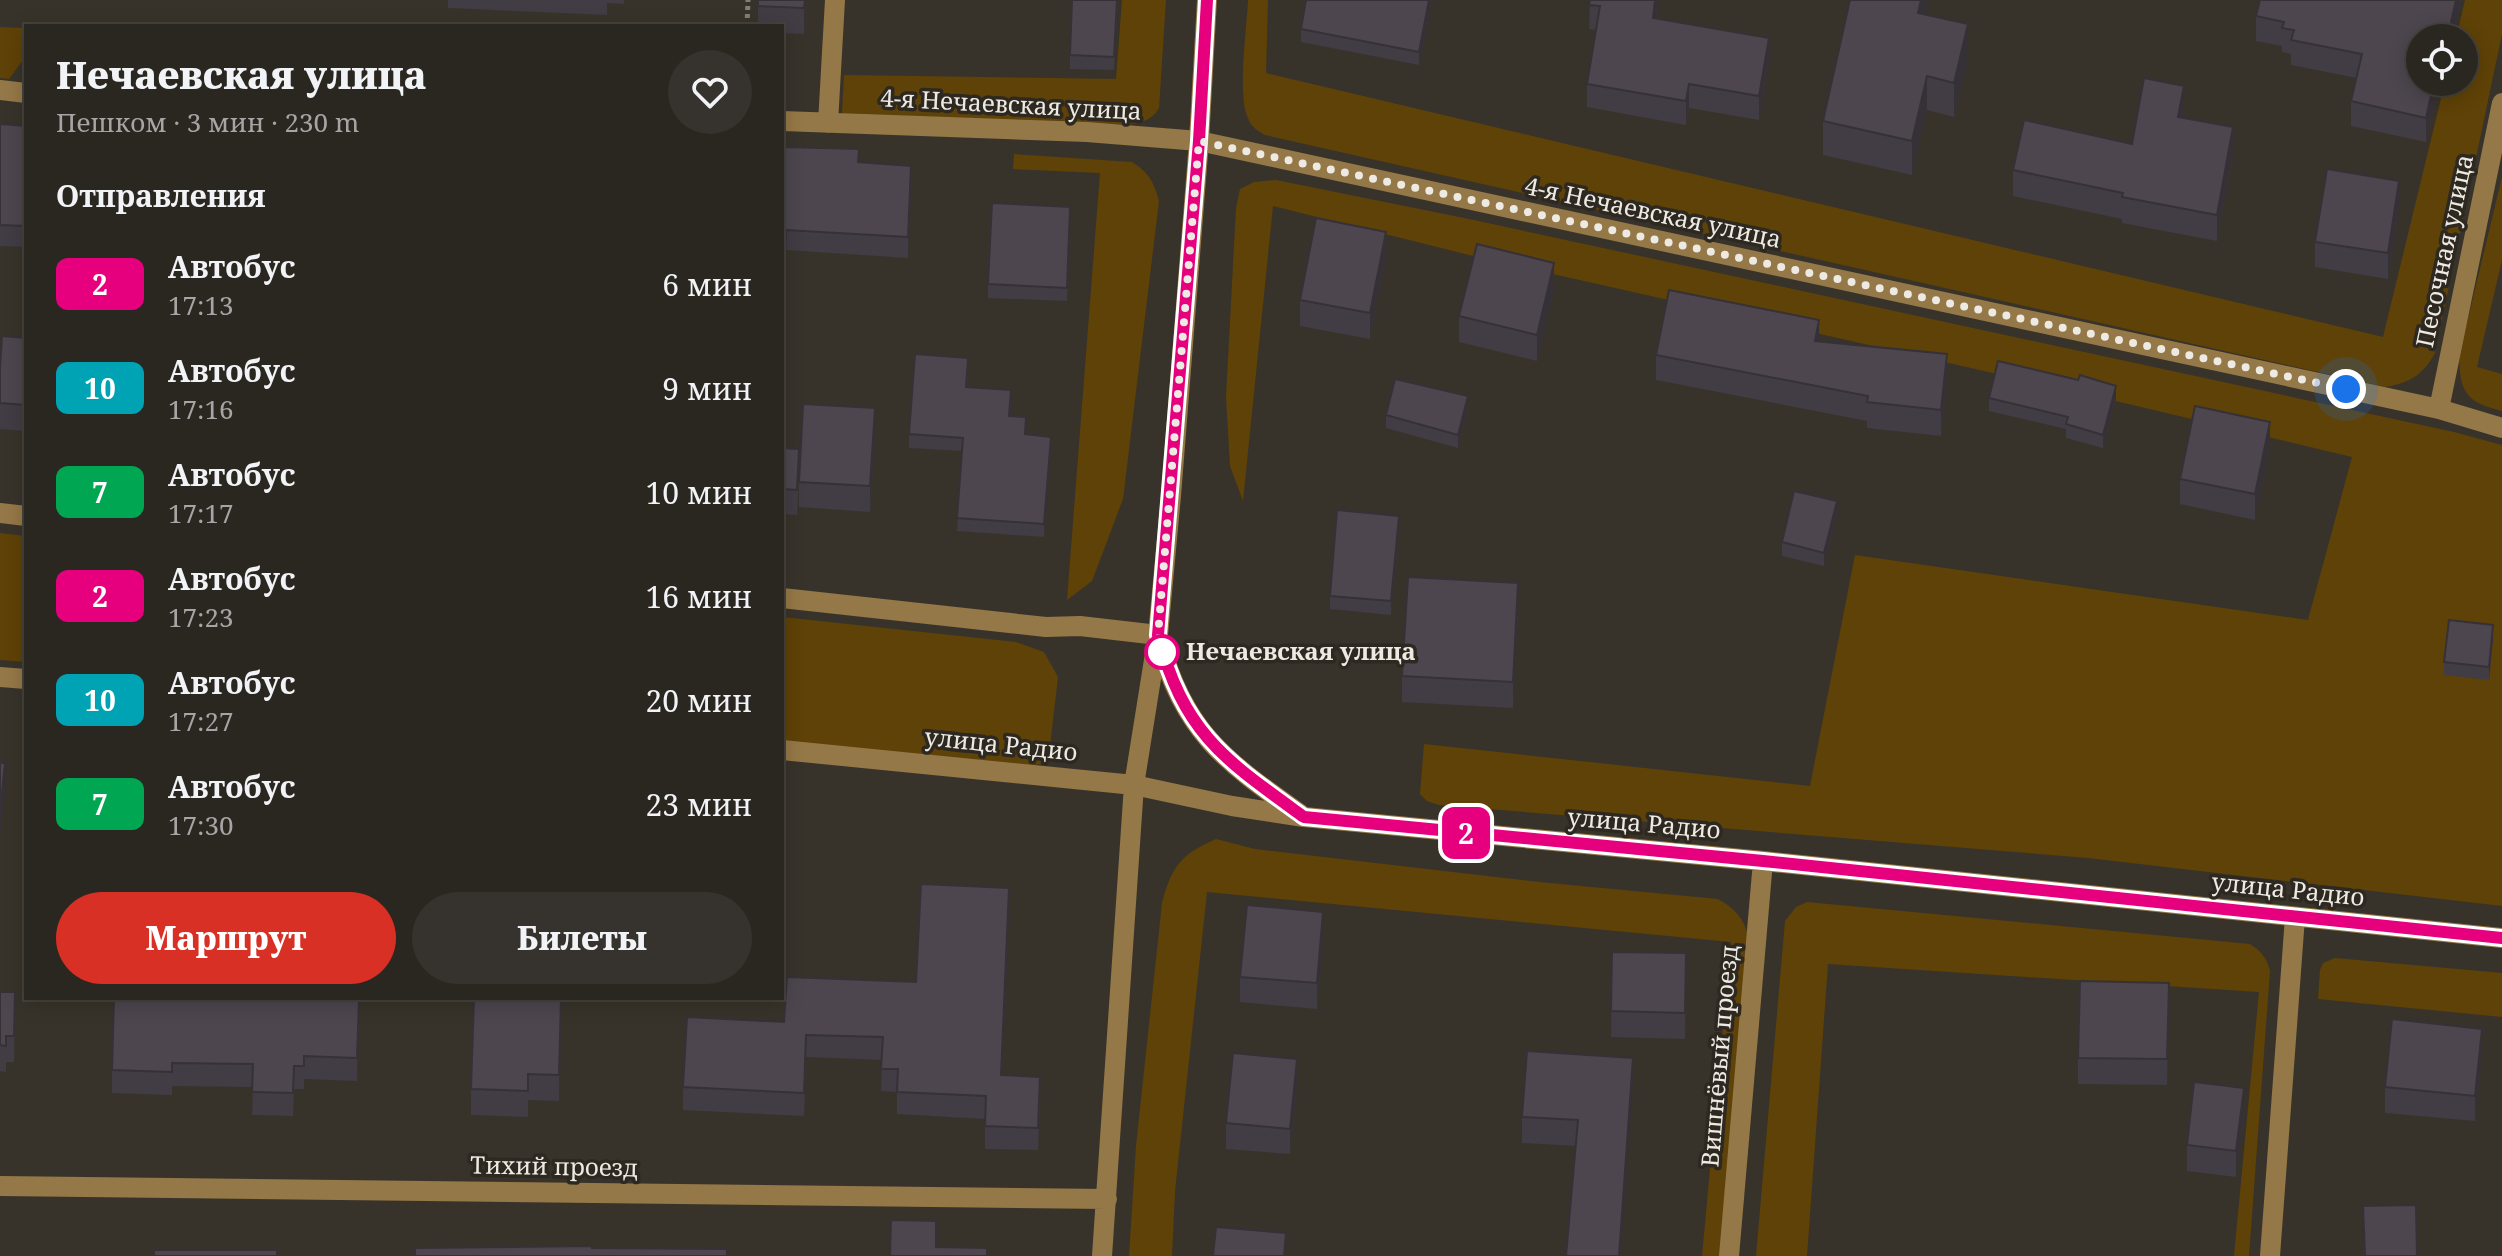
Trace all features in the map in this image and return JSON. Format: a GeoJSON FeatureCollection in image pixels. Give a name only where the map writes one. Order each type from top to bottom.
{"type":"FeatureCollection","features":[{"type":"Feature","properties":{"kind":"street"},"geometry":{"type":"LineString","coordinates":[[828,123],[835,0]]}},
{"type":"Feature","properties":{"kind":"street"},"geometry":{"type":"LineString","coordinates":[[1102,1256],[1134,785],[1158,635],[1199,141],[1207,0]]}},
{"type":"Feature","properties":{"kind":"street"},"geometry":{"type":"LineString","coordinates":[[0,90],[24,93]]}},
{"type":"Feature","properties":{"kind":"street","name":"Песочная улица"},"geometry":{"type":"LineString","coordinates":[[2439,409],[2502,103]]}},
{"type":"Feature","properties":{"kind":"street","name":"4-я Нечаевская улица"},"geometry":{"type":"LineString","coordinates":[[784,121],[1087,132],[1199,141],[2439,409],[2502,428]]}},
{"type":"Feature","properties":{"kind":"street"},"geometry":{"type":"LineString","coordinates":[[0,513],[24,516]]}},
{"type":"Feature","properties":{"kind":"street"},"geometry":{"type":"LineString","coordinates":[[784,598],[1046,627],[1080,626],[1158,635]]}},
{"type":"Feature","properties":{"kind":"street"},"geometry":{"type":"LineString","coordinates":[[1158,635],[1167,671],[1190,718],[1213,746],[1250,778],[1304,817]]}},
{"type":"Feature","properties":{"kind":"street"},"geometry":{"type":"LineString","coordinates":[[0,677],[24,679]]}},
{"type":"Feature","properties":{"kind":"street","name":"улица Радио"},"geometry":{"type":"LineString","coordinates":[[784,750],[1134,785],[1232,806],[1304,817],[2502,938]]}},
{"type":"Feature","properties":{"kind":"street","name":"Вишнёвый проезд"},"geometry":{"type":"LineString","coordinates":[[1729,1256],[1763,861]]}},
{"type":"Feature","properties":{"kind":"street"},"geometry":{"type":"LineString","coordinates":[[2270,1256],[2295,917]]}},
{"type":"Feature","properties":{"kind":"street","name":"Тихий проезд"},"geometry":{"type":"LineString","coordinates":[[0,1186],[1107,1199]]}},
{"type":"Feature","properties":{"kind":"path"},"geometry":{"type":"LineString","coordinates":[[747,24],[748,0]]}},
{"type":"Feature","properties":{"kind":"shaded area"},"geometry":{"type":"Polygon","coordinates":[[[1122,0],[1166,0],[1159,108],[1141,122],[1103,124],[842,113],[844,75],[1116,79],[1122,0]]]}},
{"type":"Feature","properties":{"kind":"shaded area"},"geometry":{"type":"Polygon","coordinates":[[[1248,0],[1268,0],[1266,73],[2383,337],[2442,96],[2478,96],[2478,24],[2459,24],[2465,0],[2502,0],[2502,34],[2435,353],[2415,377],[2385,387],[1265,135],[1248,118],[1243,79],[1248,0]]]}},
{"type":"Feature","properties":{"kind":"shaded area"},"geometry":{"type":"Polygon","coordinates":[[[0,27],[24,28],[24,59],[9,79],[0,78],[0,27]]]}},
{"type":"Feature","properties":{"kind":"shaded area"},"geometry":{"type":"Polygon","coordinates":[[[1014,154],[1132,162],[1150,178],[1159,201],[1123,499],[1092,581],[1067,600],[1100,173],[1013,169],[1014,154]]]}},
{"type":"Feature","properties":{"kind":"shaded area"},"geometry":{"type":"Polygon","coordinates":[[[2502,177],[2502,260],[2477,367],[2502,374],[2502,411],[2480,404],[2467,394],[2461,379],[2459,356],[2502,177]]]}},
{"type":"Feature","properties":{"kind":"shaded area"},"geometry":{"type":"Polygon","coordinates":[[[1276,180],[1469,219],[2454,432],[2502,445],[2502,906],[2088,858],[1439,805],[1427,801],[1420,794],[1424,744],[1810,786],[1855,555],[2308,620],[2352,457],[1469,255],[1273,206],[1243,501],[1230,466],[1226,397],[1236,208],[1240,189],[1254,182],[1276,180]]]}},
{"type":"Feature","properties":{"kind":"shaded area"},"geometry":{"type":"Polygon","coordinates":[[[0,533],[24,536],[24,662],[0,660],[0,533]]]}},
{"type":"Feature","properties":{"kind":"shaded area"},"geometry":{"type":"Polygon","coordinates":[[[784,617],[1016,642],[1044,652],[1058,677],[1048,763],[996,770],[784,746],[784,617]]]}},
{"type":"Feature","properties":{"kind":"shaded area"},"geometry":{"type":"Polygon","coordinates":[[[1216,839],[1255,849],[1718,899],[1730,907],[1742,920],[1749,938],[1725,1256],[1702,1256],[1731,942],[1207,892],[1175,1191],[1172,1256],[1129,1256],[1136,1146],[1162,903],[1179,863],[1216,839]]]}},
{"type":"Feature","properties":{"kind":"shaded area"},"geometry":{"type":"Polygon","coordinates":[[[1807,902],[2250,944],[2257,949],[2270,971],[2249,1256],[2234,1256],[2259,992],[1828,964],[1807,1256],[1756,1256],[1785,921],[1796,907],[1807,902]]]}},
{"type":"Feature","properties":{"kind":"shaded area"},"geometry":{"type":"Polygon","coordinates":[[[2335,958],[2502,973],[2502,1017],[2318,999],[2320,970],[2323,963],[2335,958]]]}},
{"type":"Feature","properties":{"kind":"building"},"geometry":{"type":"Polygon","coordinates":[[[758,0],[805,0],[804,8],[758,6],[758,0]]]}},
{"type":"Feature","properties":{"kind":"building"},"geometry":{"type":"Polygon","coordinates":[[[1072,0],[1117,0],[1114,57],[1070,55],[1072,0]]]}},
{"type":"Feature","properties":{"kind":"building"},"geometry":{"type":"Polygon","coordinates":[[[1306,0],[1429,0],[1419,52],[1301,29],[1306,0]]]}},
{"type":"Feature","properties":{"kind":"building"},"geometry":{"type":"Polygon","coordinates":[[[1590,0],[1655,0],[1653,18],[1769,38],[1759,96],[1689,84],[1686,101],[1587,84],[1600,6],[1589,5],[1590,0]]]}},
{"type":"Feature","properties":{"kind":"building"},"geometry":{"type":"Polygon","coordinates":[[[1850,0],[1921,0],[1918,13],[1968,24],[1954,83],[1927,76],[1912,141],[1823,121],[1850,0]]]}},
{"type":"Feature","properties":{"kind":"building"},"geometry":{"type":"Polygon","coordinates":[[[2260,0],[2456,0],[2451,24],[2406,24],[2406,96],[2431,96],[2426,118],[2351,101],[2362,54],[2291,40],[2294,30],[2282,28],[2284,22],[2256,16],[2260,0]]]}},
{"type":"Feature","properties":{"kind":"building"},"geometry":{"type":"Polygon","coordinates":[[[2144,78],[2184,86],[2178,117],[2233,127],[2217,215],[2122,197],[2123,193],[2013,170],[2024,120],[2132,144],[2144,78]]]}},
{"type":"Feature","properties":{"kind":"building"},"geometry":{"type":"Polygon","coordinates":[[[0,124],[24,126],[24,226],[0,225],[0,124]]]}},
{"type":"Feature","properties":{"kind":"building"},"geometry":{"type":"Polygon","coordinates":[[[784,147],[859,149],[858,162],[911,166],[908,237],[786,230],[784,277],[784,147]]]}},
{"type":"Feature","properties":{"kind":"building"},"geometry":{"type":"Polygon","coordinates":[[[2327,169],[2399,181],[2388,253],[2315,242],[2327,169]]]}},
{"type":"Feature","properties":{"kind":"building"},"geometry":{"type":"Polygon","coordinates":[[[992,203],[1070,207],[1067,288],[988,284],[992,203]]]}},
{"type":"Feature","properties":{"kind":"building"},"geometry":{"type":"Polygon","coordinates":[[[1316,218],[1386,232],[1370,313],[1300,300],[1316,218]]]}},
{"type":"Feature","properties":{"kind":"building"},"geometry":{"type":"Polygon","coordinates":[[[1477,244],[1554,263],[1537,335],[1459,316],[1477,244]]]}},
{"type":"Feature","properties":{"kind":"building"},"geometry":{"type":"Polygon","coordinates":[[[1669,290],[1819,320],[1815,341],[1947,354],[1941,410],[1867,402],[1868,396],[1656,355],[1669,290]]]}},
{"type":"Feature","properties":{"kind":"building"},"geometry":{"type":"Polygon","coordinates":[[[2,336],[24,338],[24,405],[0,403],[2,336]]]}},
{"type":"Feature","properties":{"kind":"building"},"geometry":{"type":"Polygon","coordinates":[[[915,354],[968,358],[966,387],[1011,390],[1009,416],[1026,417],[1025,434],[1051,437],[1044,524],[957,518],[963,438],[909,434],[915,354]]]}},
{"type":"Feature","properties":{"kind":"building"},"geometry":{"type":"Polygon","coordinates":[[[1998,361],[2078,380],[2080,375],[2116,386],[2103,435],[2066,424],[2068,417],[1989,398],[1998,361]]]}},
{"type":"Feature","properties":{"kind":"building"},"geometry":{"type":"Polygon","coordinates":[[[1395,379],[1468,396],[1458,435],[1386,415],[1395,379]]]}},
{"type":"Feature","properties":{"kind":"building"},"geometry":{"type":"Polygon","coordinates":[[[803,404],[875,408],[870,486],[799,482],[803,404]]]}},
{"type":"Feature","properties":{"kind":"building"},"geometry":{"type":"Polygon","coordinates":[[[2195,406],[2270,422],[2255,494],[2180,479],[2195,406]]]}},
{"type":"Feature","properties":{"kind":"building"},"geometry":{"type":"Polygon","coordinates":[[[784,448],[799,449],[797,490],[784,489],[784,448]]]}},
{"type":"Feature","properties":{"kind":"building"},"geometry":{"type":"Polygon","coordinates":[[[1794,491],[1837,501],[1824,553],[1782,542],[1794,491]]]}},
{"type":"Feature","properties":{"kind":"building"},"geometry":{"type":"Polygon","coordinates":[[[1337,510],[1399,516],[1391,601],[1330,596],[1337,510]]]}},
{"type":"Feature","properties":{"kind":"building"},"geometry":{"type":"Polygon","coordinates":[[[1408,577],[1518,583],[1513,682],[1402,676],[1408,577]]]}},
{"type":"Feature","properties":{"kind":"building"},"geometry":{"type":"Polygon","coordinates":[[[2449,620],[2493,625],[2489,667],[2444,662],[2449,620]]]}},
{"type":"Feature","properties":{"kind":"building"},"geometry":{"type":"Polygon","coordinates":[[[0,763],[5,763],[0,812],[0,763]]]}},
{"type":"Feature","properties":{"kind":"building"},"geometry":{"type":"Polygon","coordinates":[[[921,884],[1009,888],[1001,1075],[1040,1077],[1038,1128],[985,1126],[986,1096],[897,1092],[898,1069],[881,1069],[883,1037],[806,1035],[804,1093],[683,1087],[687,1017],[784,1022],[787,977],[916,982],[921,884]]]}},
{"type":"Feature","properties":{"kind":"building"},"geometry":{"type":"Polygon","coordinates":[[[1247,905],[1323,912],[1317,983],[1240,977],[1247,905]]]}},
{"type":"Feature","properties":{"kind":"building"},"geometry":{"type":"Polygon","coordinates":[[[1612,952],[1686,953],[1685,1013],[1611,1011],[1612,952]]]}},
{"type":"Feature","properties":{"kind":"building"},"geometry":{"type":"Polygon","coordinates":[[[2080,981],[2169,983],[2167,1059],[2078,1058],[2080,981]]]}},
{"type":"Feature","properties":{"kind":"building"},"geometry":{"type":"Polygon","coordinates":[[[0,992],[15,992],[14,1036],[6,1036],[6,1046],[0,1045],[0,992]]]}},
{"type":"Feature","properties":{"kind":"building"},"geometry":{"type":"Polygon","coordinates":[[[114,1000],[359,1000],[357,1058],[304,1056],[304,1066],[294,1066],[293,1093],[252,1092],[253,1064],[172,1063],[172,1072],[112,1070],[114,1000]]]}},
{"type":"Feature","properties":{"kind":"building"},"geometry":{"type":"Polygon","coordinates":[[[474,1000],[561,1000],[559,1075],[528,1074],[528,1091],[471,1089],[474,1000]]]}},
{"type":"Feature","properties":{"kind":"building"},"geometry":{"type":"Polygon","coordinates":[[[2392,1019],[2482,1029],[2475,1096],[2385,1087],[2392,1019]]]}},
{"type":"Feature","properties":{"kind":"building"},"geometry":{"type":"Polygon","coordinates":[[[1527,1051],[1633,1058],[1619,1256],[1566,1256],[1578,1120],[1522,1117],[1527,1051]]]}},
{"type":"Feature","properties":{"kind":"building"},"geometry":{"type":"Polygon","coordinates":[[[1233,1053],[1297,1059],[1290,1129],[1226,1123],[1233,1053]]]}},
{"type":"Feature","properties":{"kind":"building"},"geometry":{"type":"Polygon","coordinates":[[[2194,1082],[2244,1088],[2236,1151],[2187,1145],[2194,1082]]]}},
{"type":"Feature","properties":{"kind":"building"},"geometry":{"type":"Polygon","coordinates":[[[2416,1205],[2417,1256],[2365,1256],[2363,1206],[2416,1205]]]}},
{"type":"Feature","properties":{"kind":"building"},"geometry":{"type":"Polygon","coordinates":[[[891,1220],[936,1221],[936,1247],[987,1248],[987,1256],[890,1256],[891,1220]]]}},
{"type":"Feature","properties":{"kind":"building"},"geometry":{"type":"Polygon","coordinates":[[[1216,1227],[1286,1233],[1284,1256],[1213,1256],[1216,1227]]]}},
{"type":"Feature","properties":{"kind":"building"},"geometry":{"type":"Polygon","coordinates":[[[592,1246],[727,1249],[727,1256],[415,1256],[415,1248],[592,1246]]]}},
{"type":"Feature","properties":{"kind":"building"},"geometry":{"type":"Polygon","coordinates":[[[154,1250],[277,1250],[277,1256],[154,1256],[154,1250]]]}},
{"type":"Feature","properties":{"kind":"bus line","name":"2"},"geometry":{"type":"LineString","coordinates":[[1207,0],[1199,141],[1158,635],[1167,671],[1190,718],[1213,746],[1250,778],[1304,817],[2502,938]]}},
{"type":"Feature","properties":{"kind":"place","name":"Нечаевская улица"},"geometry":{"type":"Point","coordinates":[1162,652]}},
{"type":"Feature","properties":{"kind":"route"},"geometry":{"type":"LineString","coordinates":[[1162,652],[1158,635],[1199,141],[2346,389]]}}]}
